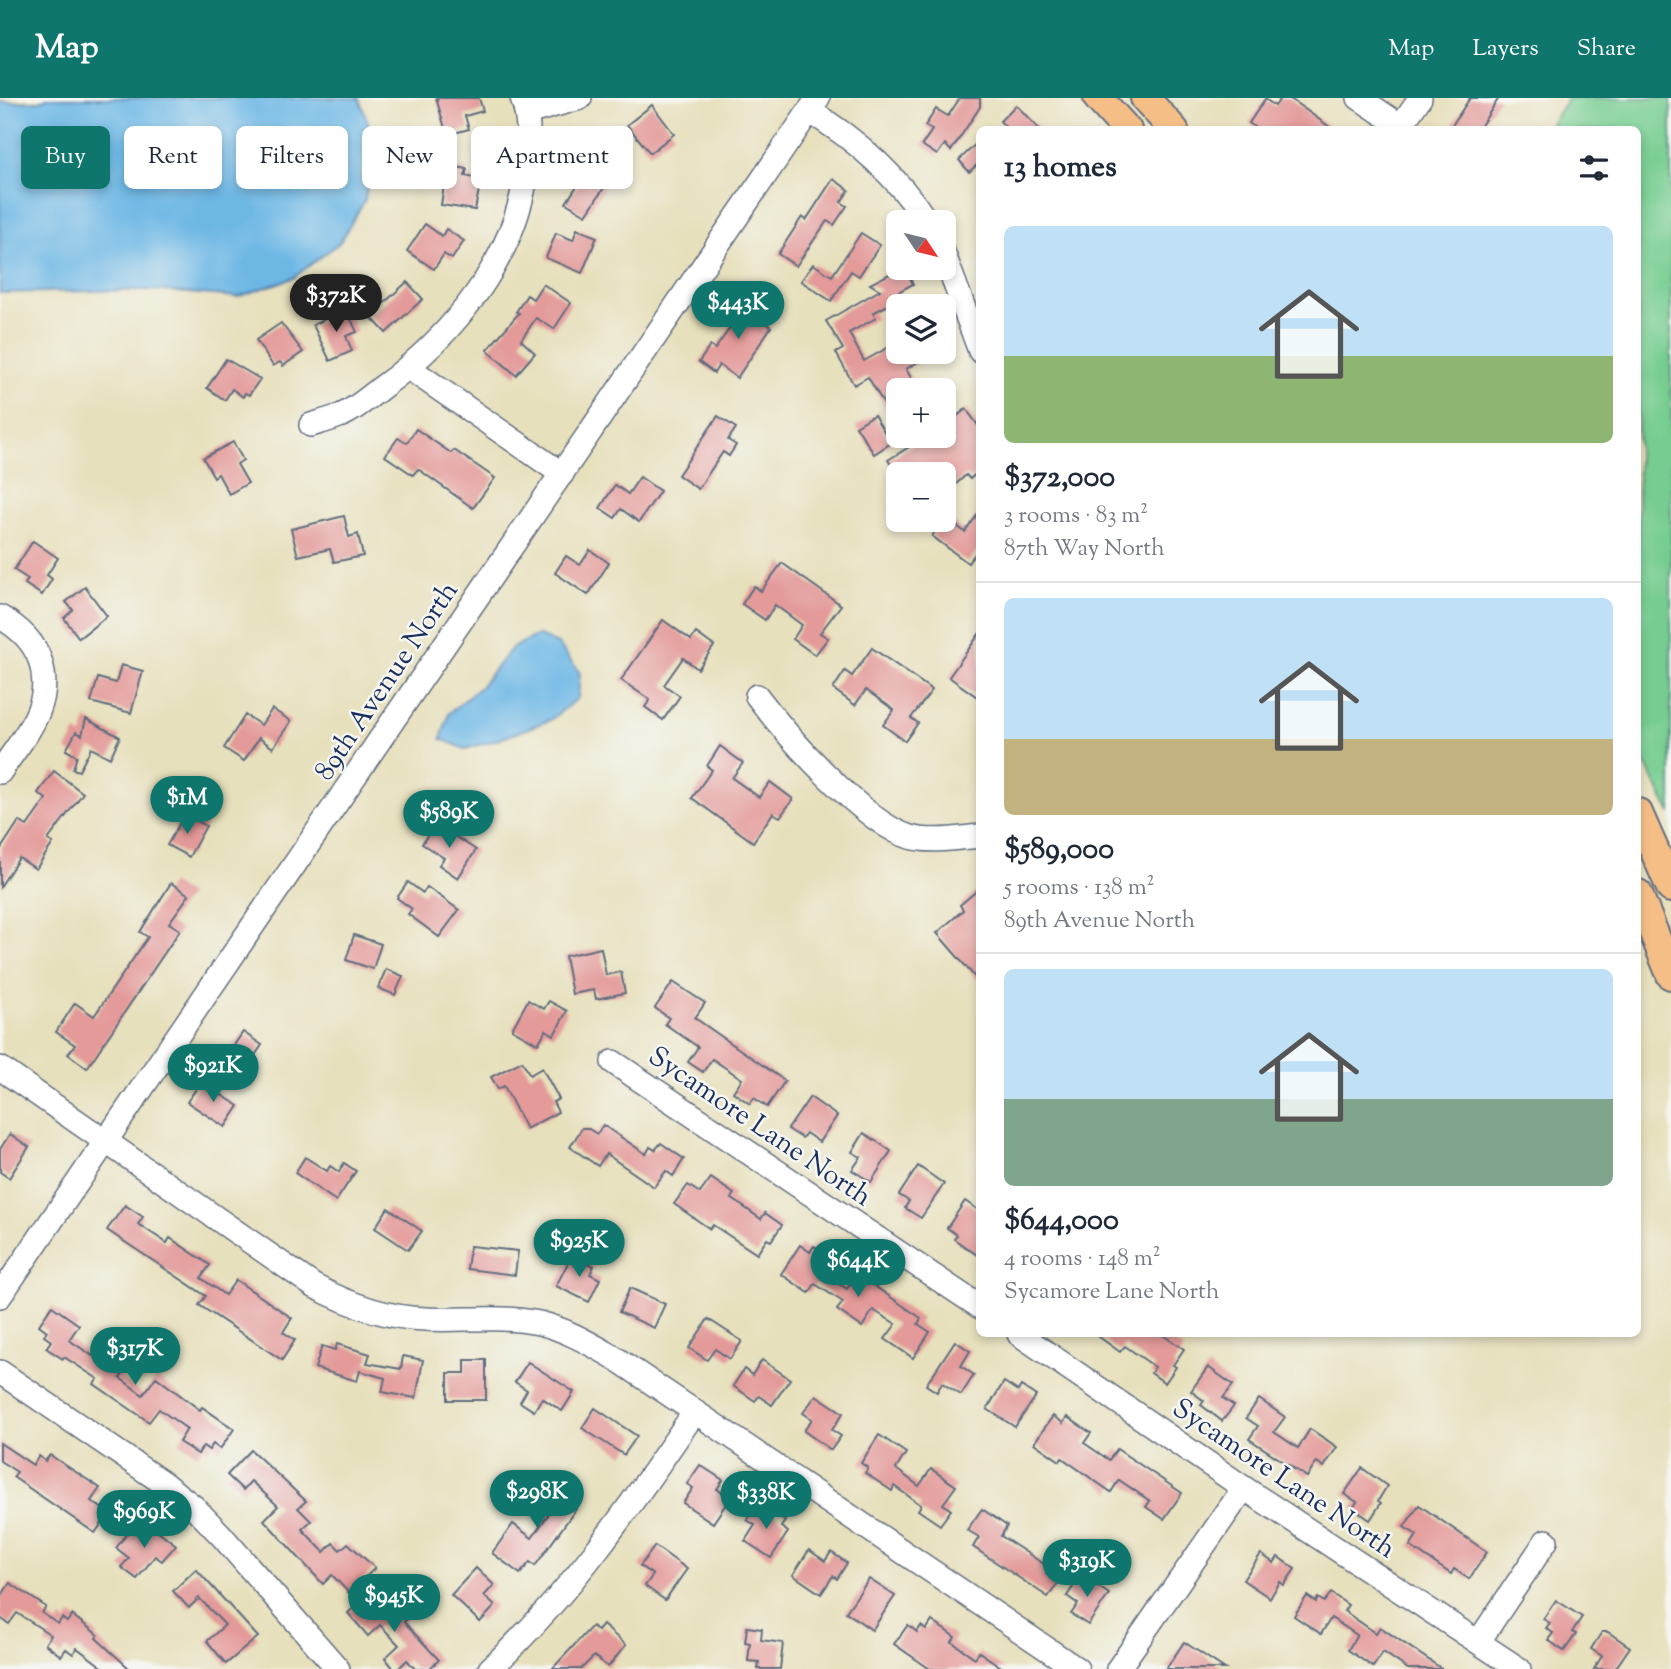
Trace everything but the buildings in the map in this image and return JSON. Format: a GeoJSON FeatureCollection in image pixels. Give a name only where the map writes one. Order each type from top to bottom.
{"type":"FeatureCollection","features":[{"type":"Feature","properties":{"kind":"main road"},"geometry":{"type":"LineString","coordinates":[[1097,98],[1122,126]]}},
{"type":"Feature","properties":{"kind":"main road"},"geometry":{"type":"LineString","coordinates":[[1145,98],[1170,126]]}},
{"type":"Feature","properties":{"kind":"main road"},"geometry":{"type":"LineString","coordinates":[[1641,820],[1671,888]]}},
{"type":"Feature","properties":{"kind":"main road"},"geometry":{"type":"LineString","coordinates":[[1641,901],[1671,975]]}},
{"type":"Feature","properties":{"kind":"street"},"geometry":{"type":"LineString","coordinates":[[311,425],[344,414],[409,368],[462,314],[489,275],[511,229],[525,183],[529,147],[525,105],[580,98]]}},
{"type":"Feature","properties":{"kind":"street"},"geometry":{"type":"LineString","coordinates":[[1359,98],[1396,126]]}},
{"type":"Feature","properties":{"kind":"street"},"geometry":{"type":"LineString","coordinates":[[1400,126],[1420,98]]}},
{"type":"Feature","properties":{"kind":"street"},"geometry":{"type":"LineString","coordinates":[[813,104],[872,158],[907,194],[918,210]]}},
{"type":"Feature","properties":{"kind":"street","name":"89th Avenue North"},"geometry":{"type":"LineString","coordinates":[[0,1296],[813,104]]}},
{"type":"Feature","properties":{"kind":"street"},"geometry":{"type":"LineString","coordinates":[[954,280],[976,340]]}},
{"type":"Feature","properties":{"kind":"street"},"geometry":{"type":"LineString","coordinates":[[409,368],[562,474]]}},
{"type":"Feature","properties":{"kind":"street"},"geometry":{"type":"LineString","coordinates":[[0,617],[30,640],[43,671],[46,688],[42,705],[33,723],[0,772]]}},
{"type":"Feature","properties":{"kind":"street"},"geometry":{"type":"LineString","coordinates":[[757,696],[779,726],[887,828],[912,838],[976,836]]}},
{"type":"Feature","properties":{"kind":"street","name":"Sycamore Lane North"},"geometry":{"type":"LineString","coordinates":[[613,1062],[976,1304]]}},
{"type":"Feature","properties":{"kind":"street"},"geometry":{"type":"LineString","coordinates":[[0,1068],[332,1296],[359,1308],[387,1315],[424,1319],[502,1318],[541,1324],[578,1338],[612,1356],[1077,1669]]}},
{"type":"Feature","properties":{"kind":"street","name":"Sycamore Lane North"},"geometry":{"type":"LineString","coordinates":[[1031,1337],[1244,1488],[1519,1669]]}},
{"type":"Feature","properties":{"kind":"street"},"geometry":{"type":"LineString","coordinates":[[0,1372],[194,1507],[338,1669]]}},
{"type":"Feature","properties":{"kind":"street"},"geometry":{"type":"LineString","coordinates":[[490,1669],[542,1619],[585,1567],[624,1516],[694,1413]]}},
{"type":"Feature","properties":{"kind":"street"},"geometry":{"type":"LineString","coordinates":[[1118,1669],[1244,1488]]}},
{"type":"Feature","properties":{"kind":"street"},"geometry":{"type":"LineString","coordinates":[[1479,1642],[1546,1541]]}},
{"type":"Feature","properties":{"kind":"green space"},"geometry":{"type":"Polygon","coordinates":[[[1568,98],[1671,98],[1671,814],[1641,755],[1641,126],[1550,126],[1568,98]]]}},
{"type":"Feature","properties":{"kind":"water"},"geometry":{"type":"Polygon","coordinates":[[[47,98],[359,98],[369,126],[362,126],[362,189],[367,189],[365,200],[340,242],[293,278],[237,297],[149,290],[0,293],[0,102],[40,101],[47,98]]]}},
{"type":"Feature","properties":{"kind":"water"},"geometry":{"type":"Polygon","coordinates":[[[537,635],[558,644],[580,673],[578,698],[550,720],[497,740],[465,749],[441,739],[449,713],[480,687],[512,648],[537,635]]]}}]}
